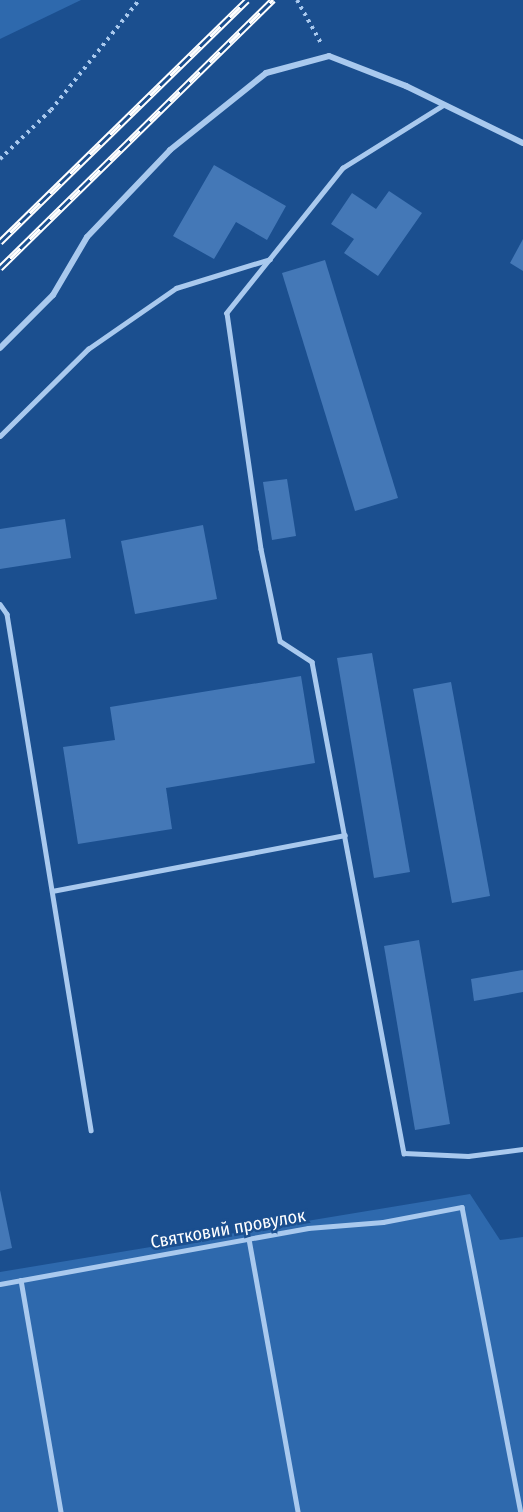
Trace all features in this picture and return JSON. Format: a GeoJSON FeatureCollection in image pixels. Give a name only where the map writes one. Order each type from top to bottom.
{"type":"FeatureCollection","features":[{"type":"Feature","properties":{"kind":"street"},"geometry":{"type":"LineString","coordinates":[[0,348],[53,294],[87,237],[170,150],[266,73],[329,56],[406,86],[523,143]]}},
{"type":"Feature","properties":{"kind":"lane"},"geometry":{"type":"LineString","coordinates":[[444,105],[343,168],[227,313],[261,549],[280,641],[312,662],[404,1154],[468,1156],[523,1149]]}},
{"type":"Feature","properties":{"kind":"lane"},"geometry":{"type":"LineString","coordinates":[[0,436],[88,349],[176,288],[270,259]]}},
{"type":"Feature","properties":{"kind":"lane"},"geometry":{"type":"LineString","coordinates":[[0,604],[7,614],[91,1130]]}},
{"type":"Feature","properties":{"kind":"lane"},"geometry":{"type":"LineString","coordinates":[[52,891],[345,835]]}},
{"type":"Feature","properties":{"kind":"lane","name":"Святковий провулок"},"geometry":{"type":"LineString","coordinates":[[0,1284],[249,1239],[462,1207],[521,1512]]}},
{"type":"Feature","properties":{"kind":"lane"},"geometry":{"type":"LineString","coordinates":[[249,1239],[298,1512]]}},
{"type":"Feature","properties":{"kind":"lane"},"geometry":{"type":"LineString","coordinates":[[21,1280],[61,1512]]}},
{"type":"Feature","properties":{"kind":"path"},"geometry":{"type":"LineString","coordinates":[[0,159],[51,110],[140,0]]}},
{"type":"Feature","properties":{"kind":"path"},"geometry":{"type":"LineString","coordinates":[[297,0],[329,56]]}},
{"type":"Feature","properties":{"kind":"shaded area"},"geometry":{"type":"Polygon","coordinates":[[[0,0],[81,0],[0,39],[0,0]]]}},
{"type":"Feature","properties":{"kind":"shaded area"},"geometry":{"type":"Polygon","coordinates":[[[470,1194],[500,1240],[523,1237],[523,1512],[0,1512],[0,1272],[470,1194]]]}},
{"type":"Feature","properties":{"kind":"building"},"geometry":{"type":"Polygon","coordinates":[[[214,165],[286,206],[267,240],[236,222],[214,259],[173,236],[214,165]]]}},
{"type":"Feature","properties":{"kind":"building"},"geometry":{"type":"Polygon","coordinates":[[[389,191],[422,213],[378,276],[344,253],[354,239],[331,224],[352,193],[376,209],[389,191]]]}},
{"type":"Feature","properties":{"kind":"building"},"geometry":{"type":"Polygon","coordinates":[[[523,239],[523,271],[510,263],[523,239]]]}},
{"type":"Feature","properties":{"kind":"building"},"geometry":{"type":"Polygon","coordinates":[[[325,260],[398,498],[355,511],[282,273],[325,260]]]}},
{"type":"Feature","properties":{"kind":"building"},"geometry":{"type":"Polygon","coordinates":[[[287,479],[296,536],[272,540],[263,482],[287,479]]]}},
{"type":"Feature","properties":{"kind":"building"},"geometry":{"type":"Polygon","coordinates":[[[65,519],[71,558],[0,569],[0,529],[65,519]]]}},
{"type":"Feature","properties":{"kind":"building"},"geometry":{"type":"Polygon","coordinates":[[[203,525],[217,599],[135,614],[121,541],[203,525]]]}},
{"type":"Feature","properties":{"kind":"building"},"geometry":{"type":"Polygon","coordinates":[[[372,653],[410,872],[374,878],[337,658],[372,653]]]}},
{"type":"Feature","properties":{"kind":"building"},"geometry":{"type":"Polygon","coordinates":[[[301,676],[315,763],[166,788],[172,829],[78,844],[63,747],[115,740],[110,707],[301,676]]]}},
{"type":"Feature","properties":{"kind":"building"},"geometry":{"type":"Polygon","coordinates":[[[451,682],[490,896],[452,903],[413,689],[451,682]]]}},
{"type":"Feature","properties":{"kind":"building"},"geometry":{"type":"Polygon","coordinates":[[[419,940],[450,1124],[415,1130],[384,946],[419,940]]]}},
{"type":"Feature","properties":{"kind":"building"},"geometry":{"type":"Polygon","coordinates":[[[523,970],[523,992],[474,1001],[471,979],[523,970]]]}},
{"type":"Feature","properties":{"kind":"building"},"geometry":{"type":"Polygon","coordinates":[[[0,1190],[12,1248],[0,1251],[0,1190]]]}},
{"type":"Feature","properties":{"kind":"railway"},"geometry":{"type":"LineString","coordinates":[[0,242],[247,0]]}},
{"type":"Feature","properties":{"kind":"railway"},"geometry":{"type":"LineString","coordinates":[[0,268],[273,0]]}}]}
